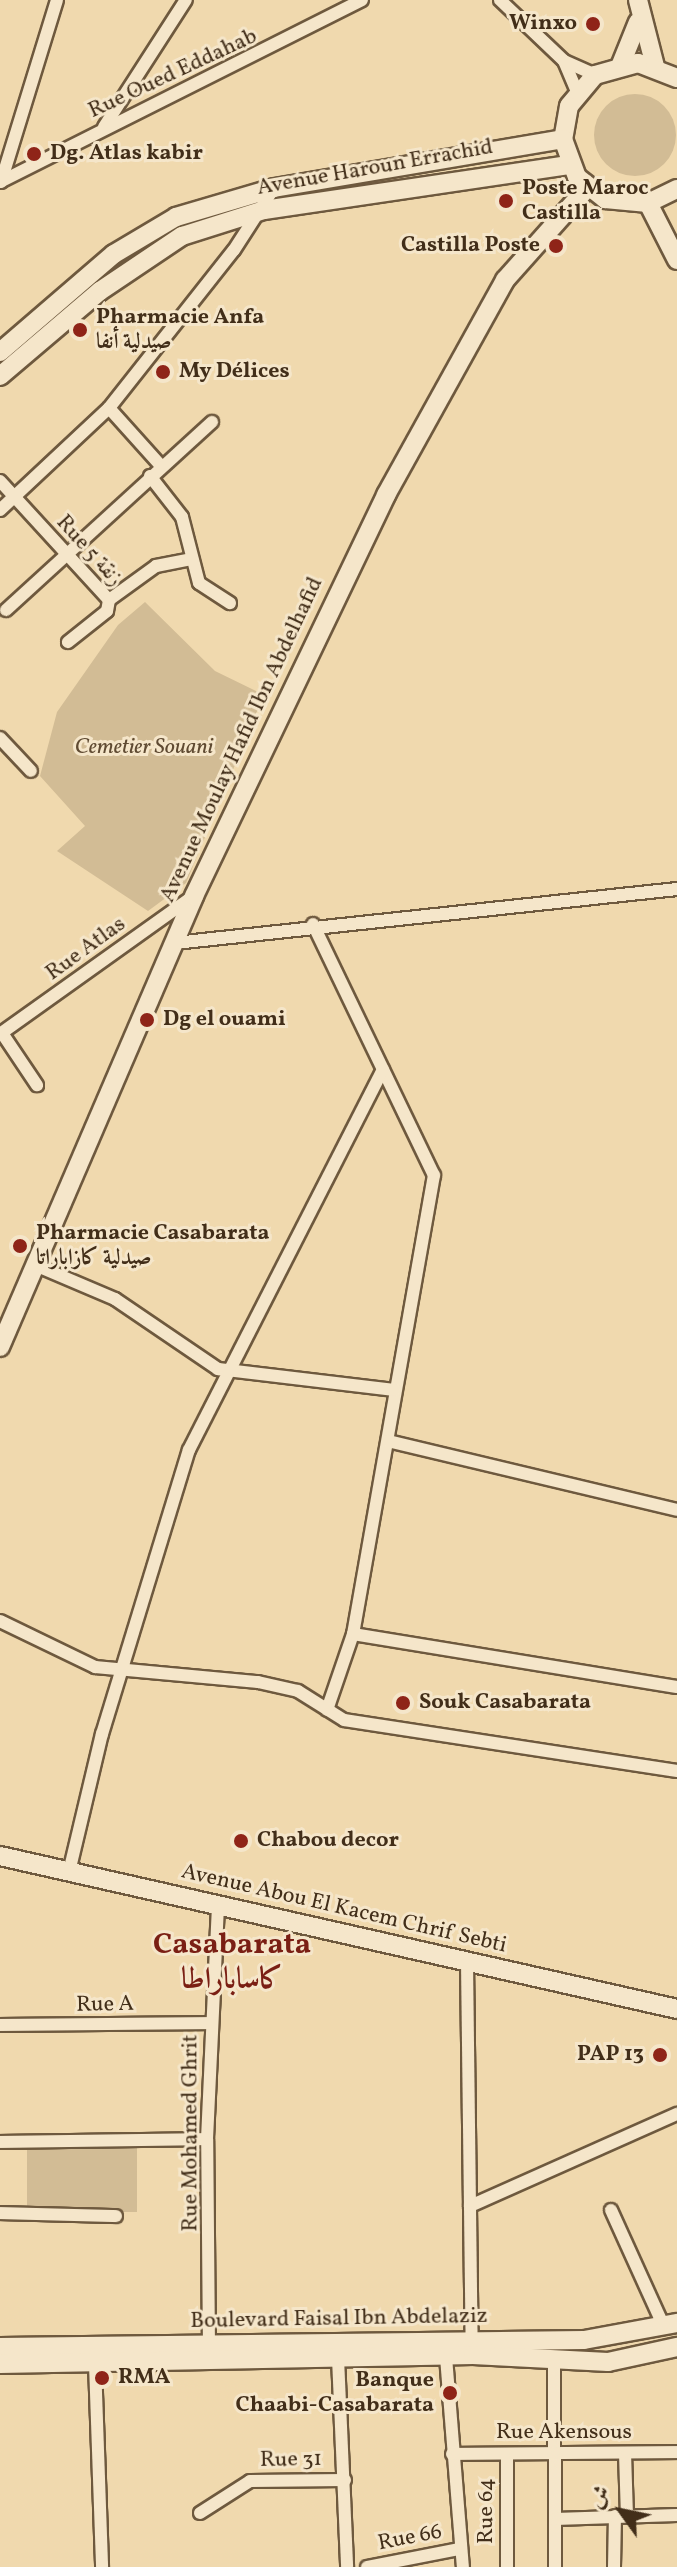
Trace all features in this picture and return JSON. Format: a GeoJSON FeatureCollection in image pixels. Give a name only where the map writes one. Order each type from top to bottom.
{"type":"FeatureCollection","features":[{"type":"Feature","properties":{"kind":"main road"},"geometry":{"type":"LineString","coordinates":[[638,0],[638,22],[655,66]]}},
{"type":"Feature","properties":{"kind":"main road"},"geometry":{"type":"LineString","coordinates":[[621,64],[638,22]]}},
{"type":"Feature","properties":{"kind":"main road"},"geometry":{"type":"LineString","coordinates":[[677,78],[655,66],[621,64],[595,75],[577,91],[563,139],[569,165],[587,188],[626,205],[648,203],[674,192],[677,214]]}},
{"type":"Feature","properties":{"kind":"main road","name":"Avenue Haroun Errachid"},"geometry":{"type":"LineString","coordinates":[[0,352],[147,233],[274,188],[563,139]]}},
{"type":"Feature","properties":{"kind":"main road","name":"Avenue Haroun Errachid"},"geometry":{"type":"LineString","coordinates":[[0,376],[144,259],[182,236],[264,210],[569,165]]}},
{"type":"Feature","properties":{"kind":"main road","name":"Avenue Moulay Hafid Ibn Abdelhafid"},"geometry":{"type":"LineString","coordinates":[[0,1347],[194,896],[302,661],[465,344],[505,280],[587,188]]}},
{"type":"Feature","properties":{"kind":"main road"},"geometry":{"type":"LineString","coordinates":[[648,203],[677,260]]}},
{"type":"Feature","properties":{"kind":"main road","name":"Avenue Abou El Kacem Chrif Sebti"},"geometry":{"type":"LineString","coordinates":[[0,1856],[677,2009]]}},
{"type":"Feature","properties":{"kind":"main road","name":"Boulevard Faisal Ibn Abdelaziz"},"geometry":{"type":"LineString","coordinates":[[0,2347],[209,2351],[472,2348],[584,2340],[670,2325]]}},
{"type":"Feature","properties":{"kind":"main road","name":"Boulevard Faisal Ibn Abdelaziz"},"geometry":{"type":"LineString","coordinates":[[0,2364],[95,2364],[209,2351],[338,2358],[446,2357],[472,2348],[608,2362],[677,2347]]}},
{"type":"Feature","properties":{"kind":"street"},"geometry":{"type":"LineString","coordinates":[[104,127],[186,0]]}},
{"type":"Feature","properties":{"kind":"street","name":"Rue Oued Eddahab"},"geometry":{"type":"LineString","coordinates":[[1,183],[104,127],[362,0]]}},
{"type":"Feature","properties":{"kind":"street"},"geometry":{"type":"LineString","coordinates":[[500,0],[564,61],[595,75]]}},
{"type":"Feature","properties":{"kind":"street"},"geometry":{"type":"LineString","coordinates":[[1,183],[53,1]]}},
{"type":"Feature","properties":{"kind":"street"},"geometry":{"type":"LineString","coordinates":[[564,61],[577,91]]}},
{"type":"Feature","properties":{"kind":"street"},"geometry":{"type":"LineString","coordinates":[[0,510],[109,408],[264,210],[274,188]]}},
{"type":"Feature","properties":{"kind":"street"},"geometry":{"type":"LineString","coordinates":[[109,408],[161,466]]}},
{"type":"Feature","properties":{"kind":"street"},"geometry":{"type":"LineString","coordinates":[[6,610],[212,422]]}},
{"type":"Feature","properties":{"kind":"street"},"geometry":{"type":"LineString","coordinates":[[150,476],[182,517],[199,583],[230,603]]}},
{"type":"Feature","properties":{"kind":"street","name":"Rue 5 زنقة"},"geometry":{"type":"LineString","coordinates":[[0,481],[109,600],[107,611],[68,642]]}},
{"type":"Feature","properties":{"kind":"street"},"geometry":{"type":"LineString","coordinates":[[109,600],[156,566],[192,559]]}},
{"type":"Feature","properties":{"kind":"street"},"geometry":{"type":"LineString","coordinates":[[0,738],[31,771]]}},
{"type":"Feature","properties":{"kind":"street"},"geometry":{"type":"LineString","coordinates":[[175,943],[313,924],[677,889]]}},
{"type":"Feature","properties":{"kind":"street","name":"Rue Atlas"},"geometry":{"type":"LineString","coordinates":[[1,1033],[194,896]]}},
{"type":"Feature","properties":{"kind":"street"},"geometry":{"type":"LineString","coordinates":[[313,924],[434,1175],[353,1634],[327,1710]]}},
{"type":"Feature","properties":{"kind":"street"},"geometry":{"type":"LineString","coordinates":[[1,1033],[37,1085]]}},
{"type":"Feature","properties":{"kind":"street"},"geometry":{"type":"LineString","coordinates":[[69,1872],[189,1450],[383,1070]]}},
{"type":"Feature","properties":{"kind":"street"},"geometry":{"type":"LineString","coordinates":[[35,1265],[93,1287],[187,1354],[230,1371],[395,1390]]}},
{"type":"Feature","properties":{"kind":"street"},"geometry":{"type":"LineString","coordinates":[[388,1441],[677,1510]]}},
{"type":"Feature","properties":{"kind":"street"},"geometry":{"type":"LineString","coordinates":[[0,1621],[124,1673],[258,1682],[298,1691],[344,1720],[677,1771]]}},
{"type":"Feature","properties":{"kind":"street"},"geometry":{"type":"LineString","coordinates":[[353,1634],[677,1687]]}},
{"type":"Feature","properties":{"kind":"street","name":"Rue Mohamed Ghrit"},"geometry":{"type":"LineString","coordinates":[[209,2351],[207,2139],[218,1906]]}},
{"type":"Feature","properties":{"kind":"street"},"geometry":{"type":"LineString","coordinates":[[467,1962],[472,2348]]}},
{"type":"Feature","properties":{"kind":"street","name":"Rue A"},"geometry":{"type":"LineString","coordinates":[[0,2025],[212,2023]]}},
{"type":"Feature","properties":{"kind":"street"},"geometry":{"type":"LineString","coordinates":[[470,2206],[677,2114]]}},
{"type":"Feature","properties":{"kind":"street"},"geometry":{"type":"LineString","coordinates":[[0,2142],[207,2139]]}},
{"type":"Feature","properties":{"kind":"street"},"geometry":{"type":"LineString","coordinates":[[611,2210],[670,2325]]}},
{"type":"Feature","properties":{"kind":"street"},"geometry":{"type":"LineString","coordinates":[[0,2213],[116,2216]]}},
{"type":"Feature","properties":{"kind":"street"},"geometry":{"type":"LineString","coordinates":[[446,2357],[463,2567]]}},
{"type":"Feature","properties":{"kind":"street"},"geometry":{"type":"LineString","coordinates":[[338,2358],[347,2567]]}},
{"type":"Feature","properties":{"kind":"street"},"geometry":{"type":"LineString","coordinates":[[554,2358],[555,2567]]}},
{"type":"Feature","properties":{"kind":"street"},"geometry":{"type":"LineString","coordinates":[[95,2364],[102,2567]]}},
{"type":"Feature","properties":{"kind":"street","name":"Rue Akensous"},"geometry":{"type":"LineString","coordinates":[[452,2454],[677,2452]]}},
{"type":"Feature","properties":{"kind":"street"},"geometry":{"type":"LineString","coordinates":[[614,2567],[625,2453]]}},
{"type":"Feature","properties":{"kind":"street","name":"Rue 64"},"geometry":{"type":"LineString","coordinates":[[507,2454],[507,2567]]}},
{"type":"Feature","properties":{"kind":"street","name":"Rue 31"},"geometry":{"type":"LineString","coordinates":[[200,2513],[250,2481],[345,2480]]}},
{"type":"Feature","properties":{"kind":"street"},"geometry":{"type":"LineString","coordinates":[[555,2519],[677,2515]]}},
{"type":"Feature","properties":{"kind":"street","name":"Rue 66"},"geometry":{"type":"LineString","coordinates":[[367,2567],[460,2549]]}},
{"type":"Feature","properties":{"kind":"green space"},"geometry":{"type":"Polygon","coordinates":[[[635,94],[651,97],[664,106],[673,119],[676,135],[673,151],[664,164],[651,173],[635,176],[619,173],[606,164],[597,151],[594,135],[597,119],[606,106],[619,97],[635,94]]]}},
{"type":"Feature","properties":{"kind":"green space","name":"Cemetier Souani"},"geometry":{"type":"Polygon","coordinates":[[[145,602],[215,671],[264,695],[186,883],[148,911],[57,851],[85,826],[40,776],[57,712],[118,625],[145,602]]]}},
{"type":"Feature","properties":{"kind":"green space"},"geometry":{"type":"Polygon","coordinates":[[[27,2147],[137,2147],[137,2212],[27,2212],[27,2147]]]}},
{"type":"Feature","properties":{"kind":"place","name":"Winxo"},"geometry":{"type":"Point","coordinates":[593,24]}},
{"type":"Feature","properties":{"kind":"place","name":"Dg. Atlas kabir"},"geometry":{"type":"Point","coordinates":[34,154]}},
{"type":"Feature","properties":{"kind":"place","name":"Poste Maroc Castilla"},"geometry":{"type":"Point","coordinates":[506,201]}},
{"type":"Feature","properties":{"kind":"place","name":"Castilla Poste"},"geometry":{"type":"Point","coordinates":[556,246]}},
{"type":"Feature","properties":{"kind":"place","name":"Pharmacie Anfa صيدلية أنفا"},"geometry":{"type":"Point","coordinates":[80,330]}},
{"type":"Feature","properties":{"kind":"place","name":"My Délices"},"geometry":{"type":"Point","coordinates":[163,372]}},
{"type":"Feature","properties":{"kind":"place","name":"Dg el ouami"},"geometry":{"type":"Point","coordinates":[147,1020]}},
{"type":"Feature","properties":{"kind":"place","name":"Pharmacie Casabarata صيدلية كازاباراتا"},"geometry":{"type":"Point","coordinates":[20,1246]}},
{"type":"Feature","properties":{"kind":"place","name":"Souk Casabarata"},"geometry":{"type":"Point","coordinates":[403,1703]}},
{"type":"Feature","properties":{"kind":"place","name":"Chabou decor"},"geometry":{"type":"Point","coordinates":[241,1841]}},
{"type":"Feature","properties":{"kind":"place","name":"PAP 13"},"geometry":{"type":"Point","coordinates":[660,2055]}},
{"type":"Feature","properties":{"kind":"place","name":"RMA"},"geometry":{"type":"Point","coordinates":[102,2378]}},
{"type":"Feature","properties":{"kind":"place","name":"Banque Chaabi-Casabarata"},"geometry":{"type":"Point","coordinates":[450,2393]}},
{"type":"Feature","properties":{"kind":"district","name":"Casabarata كاساباراطا"},"geometry":{"type":"Point","coordinates":[232,1962]}}]}
